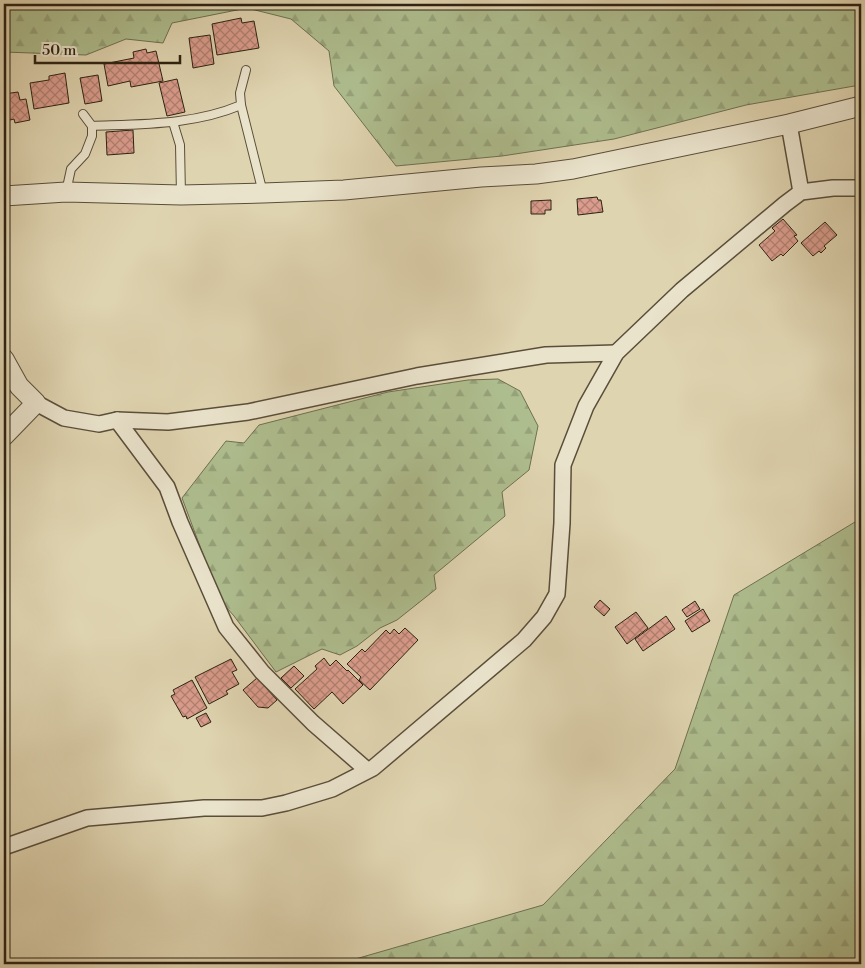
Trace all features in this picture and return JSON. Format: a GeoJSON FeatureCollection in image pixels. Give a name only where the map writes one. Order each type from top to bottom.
{"type":"FeatureCollection","features":[{"type":"Feature","properties":{"kind":"street"},"geometry":{"type":"LineString","coordinates":[[4,196],[66,192],[181,195],[344,190],[564,170],[789,124],[861,106]]}},
{"type":"Feature","properties":{"kind":"street"},"geometry":{"type":"LineString","coordinates":[[789,124],[801,192]]}},
{"type":"Feature","properties":{"kind":"street"},"geometry":{"type":"LineString","coordinates":[[4,847],[87,818],[204,808],[262,808],[286,804],[332,789],[373,768],[524,640],[544,617],[556,594],[562,523],[563,465],[586,406],[616,353],[682,290],[801,192],[833,188],[861,188]]}},
{"type":"Feature","properties":{"kind":"street"},"geometry":{"type":"LineString","coordinates":[[4,360],[11,386],[36,403],[64,418],[100,424],[117,420],[168,422],[248,412],[417,376],[546,355],[616,353]]}},
{"type":"Feature","properties":{"kind":"street"},"geometry":{"type":"LineString","coordinates":[[4,436],[36,403]]}},
{"type":"Feature","properties":{"kind":"street"},"geometry":{"type":"LineString","coordinates":[[117,420],[167,487],[180,522],[226,627],[262,672],[313,723],[367,770]]}},
{"type":"Feature","properties":{"kind":"lane"},"geometry":{"type":"LineString","coordinates":[[246,70],[240,93],[241,105],[263,193]]}},
{"type":"Feature","properties":{"kind":"lane"},"geometry":{"type":"LineString","coordinates":[[92,126],[173,122],[222,113],[241,105]]}},
{"type":"Feature","properties":{"kind":"lane"},"geometry":{"type":"LineString","coordinates":[[66,192],[71,169],[85,154],[92,136],[92,126],[83,114]]}},
{"type":"Feature","properties":{"kind":"lane"},"geometry":{"type":"LineString","coordinates":[[173,122],[180,145],[181,195]]}},
{"type":"Feature","properties":{"kind":"green space"},"geometry":{"type":"Polygon","coordinates":[[[4,4],[861,4],[860,85],[746,105],[614,139],[502,156],[396,166],[334,86],[329,51],[291,19],[247,8],[172,23],[163,43],[126,39],[86,55],[4,52],[4,4]]]}},
{"type":"Feature","properties":{"kind":"green space"},"geometry":{"type":"Polygon","coordinates":[[[498,379],[520,391],[538,426],[529,470],[502,492],[505,516],[434,575],[436,589],[397,620],[380,628],[357,646],[340,655],[322,649],[276,672],[220,600],[182,498],[226,441],[244,443],[259,425],[388,392],[468,380],[498,379]]]}},
{"type":"Feature","properties":{"kind":"green space"},"geometry":{"type":"Polygon","coordinates":[[[855,522],[861,522],[861,964],[338,964],[543,905],[675,769],[734,595],[855,522]]]}},
{"type":"Feature","properties":{"kind":"building"},"geometry":{"type":"Polygon","coordinates":[[[241,18],[242,23],[254,21],[259,48],[217,55],[212,24],[241,18]]]}},
{"type":"Feature","properties":{"kind":"building"},"geometry":{"type":"Polygon","coordinates":[[[210,35],[214,64],[193,68],[189,38],[210,35]]]}},
{"type":"Feature","properties":{"kind":"building"},"geometry":{"type":"Polygon","coordinates":[[[146,49],[147,53],[156,51],[163,81],[131,87],[130,81],[108,86],[104,64],[134,58],[133,52],[146,49]]]}},
{"type":"Feature","properties":{"kind":"building"},"geometry":{"type":"Polygon","coordinates":[[[65,73],[69,103],[34,109],[30,83],[49,80],[49,76],[65,73]]]}},
{"type":"Feature","properties":{"kind":"building"},"geometry":{"type":"Polygon","coordinates":[[[98,75],[102,101],[85,104],[80,78],[98,75]]]}},
{"type":"Feature","properties":{"kind":"building"},"geometry":{"type":"Polygon","coordinates":[[[177,79],[185,112],[167,116],[159,83],[177,79]]]}},
{"type":"Feature","properties":{"kind":"building"},"geometry":{"type":"Polygon","coordinates":[[[18,92],[20,100],[26,99],[30,120],[15,123],[14,119],[6,121],[4,94],[18,92]]]}},
{"type":"Feature","properties":{"kind":"building"},"geometry":{"type":"Polygon","coordinates":[[[133,130],[134,153],[107,155],[106,132],[133,130]]]}},
{"type":"Feature","properties":{"kind":"building"},"geometry":{"type":"Polygon","coordinates":[[[597,197],[598,200],[601,200],[603,212],[578,215],[577,199],[597,197]]]}},
{"type":"Feature","properties":{"kind":"building"},"geometry":{"type":"Polygon","coordinates":[[[551,200],[551,210],[545,210],[545,214],[531,214],[531,201],[551,200]]]}},
{"type":"Feature","properties":{"kind":"building"},"geometry":{"type":"Polygon","coordinates":[[[783,219],[797,235],[794,236],[798,241],[783,256],[781,254],[772,261],[759,245],[775,231],[772,228],[783,219]]]}},
{"type":"Feature","properties":{"kind":"building"},"geometry":{"type":"Polygon","coordinates":[[[825,222],[837,235],[824,246],[826,248],[821,253],[819,251],[813,256],[801,243],[825,222]]]}},
{"type":"Feature","properties":{"kind":"building"},"geometry":{"type":"Polygon","coordinates":[[[600,600],[610,609],[604,616],[594,607],[600,600]]]}},
{"type":"Feature","properties":{"kind":"building"},"geometry":{"type":"Polygon","coordinates":[[[695,601],[700,609],[687,617],[682,610],[695,601]]]}},
{"type":"Feature","properties":{"kind":"building"},"geometry":{"type":"Polygon","coordinates":[[[703,609],[710,621],[692,632],[685,621],[703,609]]]}},
{"type":"Feature","properties":{"kind":"building"},"geometry":{"type":"Polygon","coordinates":[[[636,612],[648,628],[627,644],[615,627],[636,612]]]}},
{"type":"Feature","properties":{"kind":"building"},"geometry":{"type":"Polygon","coordinates":[[[666,616],[675,629],[643,651],[635,639],[666,616]]]}},
{"type":"Feature","properties":{"kind":"building"},"geometry":{"type":"Polygon","coordinates":[[[405,628],[418,640],[370,690],[359,680],[361,677],[347,664],[362,649],[365,652],[386,630],[390,634],[394,629],[399,634],[405,628]]]}},
{"type":"Feature","properties":{"kind":"building"},"geometry":{"type":"Polygon","coordinates":[[[324,658],[330,666],[336,660],[363,685],[343,704],[332,692],[314,709],[295,689],[317,669],[315,666],[324,658]]]}},
{"type":"Feature","properties":{"kind":"building"},"geometry":{"type":"Polygon","coordinates":[[[231,659],[237,670],[232,672],[239,684],[226,691],[228,694],[209,704],[195,677],[231,659]]]}},
{"type":"Feature","properties":{"kind":"building"},"geometry":{"type":"Polygon","coordinates":[[[294,666],[304,676],[291,688],[281,678],[294,666]]]}},
{"type":"Feature","properties":{"kind":"building"},"geometry":{"type":"Polygon","coordinates":[[[257,678],[277,700],[268,708],[258,707],[243,690],[257,678]]]}},
{"type":"Feature","properties":{"kind":"building"},"geometry":{"type":"Polygon","coordinates":[[[192,680],[207,708],[187,719],[186,716],[183,717],[171,696],[175,694],[173,690],[192,680]]]}},
{"type":"Feature","properties":{"kind":"building"},"geometry":{"type":"Polygon","coordinates":[[[206,713],[211,722],[201,727],[196,718],[206,713]]]}}]}
